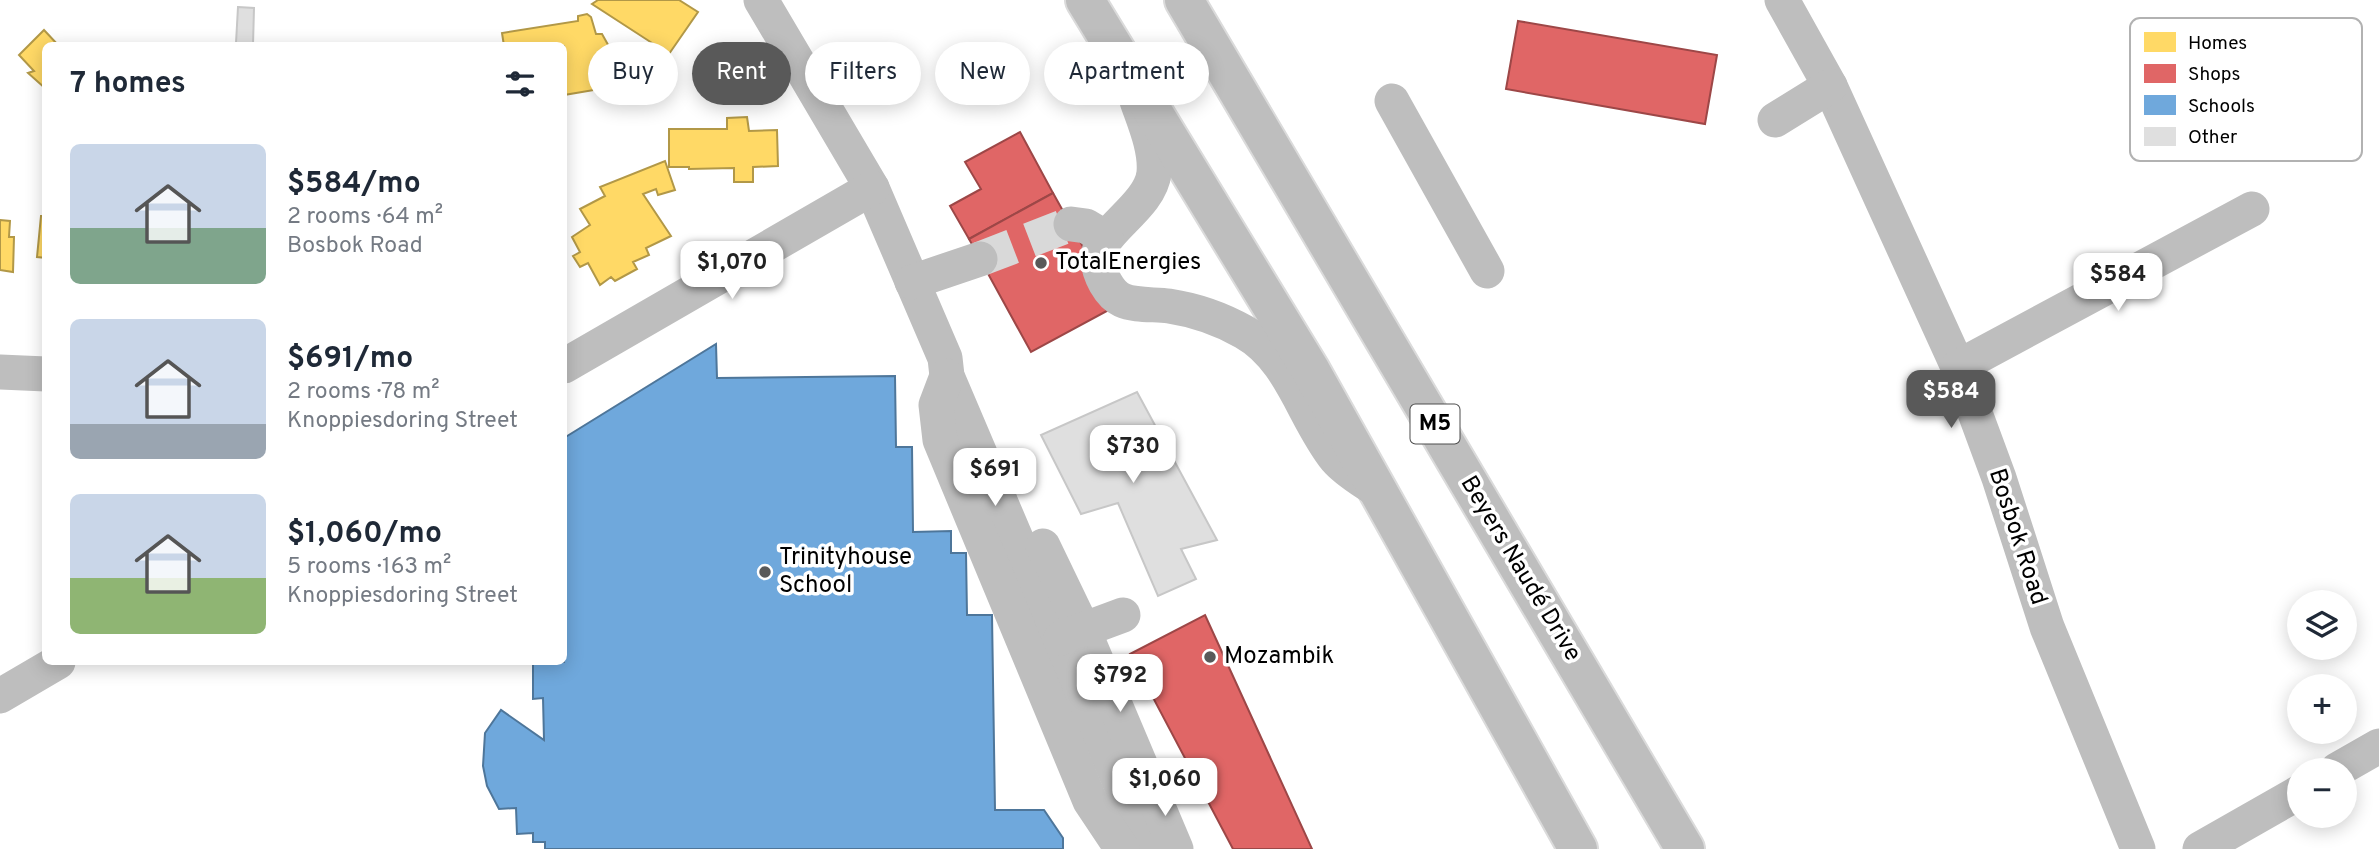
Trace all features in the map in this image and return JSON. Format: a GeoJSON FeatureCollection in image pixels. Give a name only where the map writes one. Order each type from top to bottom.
{"type":"FeatureCollection","features":[{"type":"Feature","properties":{"kind":"main road"},"geometry":{"type":"LineString","coordinates":[[1085,0],[1110,42]]}},
{"type":"Feature","properties":{"kind":"main road","name":"Beyers Naudé Drive"},"geometry":{"type":"LineString","coordinates":[[1184,0],[1685,849]]}},
{"type":"Feature","properties":{"kind":"main road"},"geometry":{"type":"LineString","coordinates":[[1148,105],[1311,371],[1578,849]]}},
{"type":"Feature","properties":{"kind":"street"},"geometry":{"type":"LineString","coordinates":[[761,0],[872,188],[912,282],[946,367],[936,404],[940,440],[1090,801],[1122,849]]}},
{"type":"Feature","properties":{"kind":"street","name":"Bosbok Road"},"geometry":{"type":"LineString","coordinates":[[1782,0],[1830,86],[1958,367],[1999,478],[2048,627],[2137,849]]}},
{"type":"Feature","properties":{"kind":"street"},"geometry":{"type":"LineString","coordinates":[[1774,120],[1830,86]]}},
{"type":"Feature","properties":{"kind":"street"},"geometry":{"type":"LineString","coordinates":[[1392,101],[1488,271]]}},
{"type":"Feature","properties":{"kind":"street"},"geometry":{"type":"LineString","coordinates":[[1138,105],[1149,136],[1154,173],[1142,201],[1106,238],[1098,251],[1104,277],[1114,294],[1127,301],[1202,313],[1237,327],[1256,339],[1269,351],[1293,386],[1336,459],[1378,491]]}},
{"type":"Feature","properties":{"kind":"street"},"geometry":{"type":"LineString","coordinates":[[567,364],[872,188]]}},
{"type":"Feature","properties":{"kind":"street"},"geometry":{"type":"LineString","coordinates":[[1958,367],[2252,209]]}},
{"type":"Feature","properties":{"kind":"street"},"geometry":{"type":"LineString","coordinates":[[1071,224],[1086,226],[1106,238]]}},
{"type":"Feature","properties":{"kind":"street"},"geometry":{"type":"LineString","coordinates":[[912,282],[980,259]]}},
{"type":"Feature","properties":{"kind":"street"},"geometry":{"type":"LineString","coordinates":[[946,367],[961,372],[1070,634],[1148,849]]}},
{"type":"Feature","properties":{"kind":"street"},"geometry":{"type":"LineString","coordinates":[[0,372],[42,374]]}},
{"type":"Feature","properties":{"kind":"street"},"geometry":{"type":"LineString","coordinates":[[1070,634],[1123,615]]}},
{"type":"Feature","properties":{"kind":"street"},"geometry":{"type":"LineString","coordinates":[[1070,634],[1176,849]]}},
{"type":"Feature","properties":{"kind":"street"},"geometry":{"type":"LineString","coordinates":[[0,696],[53,665]]}},
{"type":"Feature","properties":{"kind":"street"},"geometry":{"type":"LineString","coordinates":[[2357,759],[2379,746]]}},
{"type":"Feature","properties":{"kind":"street"},"geometry":{"type":"LineString","coordinates":[[2200,849],[2287,799]]}},
{"type":"Feature","properties":{"kind":"building: Homes"},"geometry":{"type":"Polygon","coordinates":[[[598,0],[679,0],[698,12],[677,42],[651,42],[592,4],[598,0]]]}},
{"type":"Feature","properties":{"kind":"building: Homes"},"geometry":{"type":"Polygon","coordinates":[[[587,14],[591,17],[596,34],[602,34],[606,42],[588,42],[588,91],[567,94],[567,42],[503,42],[502,33],[578,21],[578,16],[587,14]]]}},
{"type":"Feature","properties":{"kind":"building: Homes"},"geometry":{"type":"Polygon","coordinates":[[[44,30],[55,42],[42,42],[42,85],[28,73],[34,71],[19,55],[44,30]]]}},
{"type":"Feature","properties":{"kind":"building: Homes"},"geometry":{"type":"Polygon","coordinates":[[[747,117],[749,131],[777,130],[778,166],[753,167],[753,182],[734,182],[734,168],[669,167],[669,129],[727,129],[727,118],[747,117]]]}},
{"type":"Feature","properties":{"kind":"building: Homes"},"geometry":{"type":"Polygon","coordinates":[[[665,161],[675,190],[658,195],[656,189],[643,194],[671,236],[646,248],[649,255],[633,262],[637,269],[615,281],[611,277],[600,285],[588,263],[580,267],[573,256],[580,252],[572,237],[590,225],[580,209],[605,196],[600,187],[665,161]]]}},
{"type":"Feature","properties":{"kind":"building: Homes"},"geometry":{"type":"Polygon","coordinates":[[[41,216],[42,216],[42,258],[37,257],[41,216]]]}},
{"type":"Feature","properties":{"kind":"building: Homes"},"geometry":{"type":"Polygon","coordinates":[[[0,220],[10,221],[9,237],[14,237],[13,272],[0,270],[0,220]]]}},
{"type":"Feature","properties":{"kind":"building: Shops"},"geometry":{"type":"Polygon","coordinates":[[[1518,21],[1717,55],[1705,124],[1506,89],[1518,21]]]}},
{"type":"Feature","properties":{"kind":"building: Shops"},"geometry":{"type":"Polygon","coordinates":[[[1020,132],[1053,193],[969,239],[950,206],[981,189],[965,162],[1020,132]]]}},
{"type":"Feature","properties":{"kind":"building: Shops"},"geometry":{"type":"Polygon","coordinates":[[[1053,193],[1116,306],[1031,352],[969,239],[1053,193]]]}},
{"type":"Feature","properties":{"kind":"building: Shops"},"geometry":{"type":"Polygon","coordinates":[[[1205,615],[1312,849],[1233,849],[1130,654],[1205,615]]]}},
{"type":"Feature","properties":{"kind":"building: Schools"},"geometry":{"type":"Polygon","coordinates":[[[716,344],[717,378],[895,376],[896,447],[912,447],[913,532],[951,531],[951,553],[966,553],[967,615],[992,615],[995,810],[1044,810],[1063,838],[1063,849],[545,849],[545,842],[533,842],[533,833],[517,834],[516,808],[499,809],[487,786],[483,766],[485,733],[501,710],[544,740],[543,698],[533,699],[533,665],[567,665],[567,436],[716,344]]]}},
{"type":"Feature","properties":{"kind":"building: Other"},"geometry":{"type":"Polygon","coordinates":[[[238,7],[254,8],[253,42],[236,42],[238,7]]]}},
{"type":"Feature","properties":{"kind":"building: Other"},"geometry":{"type":"Polygon","coordinates":[[[1137,392],[1217,540],[1181,549],[1196,579],[1158,596],[1118,503],[1081,514],[1041,435],[1137,392]]]}},
{"type":"Feature","properties":{"kind":"tunnel"},"geometry":{"type":"LineString","coordinates":[[980,259],[1071,224]]}},
{"type":"Feature","properties":{"kind":"place","name":"TotalEnergies"},"geometry":{"type":"Point","coordinates":[1041,263]}},
{"type":"Feature","properties":{"kind":"place","name":"Trinityhouse School"},"geometry":{"type":"Point","coordinates":[765,572]}},
{"type":"Feature","properties":{"kind":"place","name":"Mozambik"},"geometry":{"type":"Point","coordinates":[1210,657]}}]}
